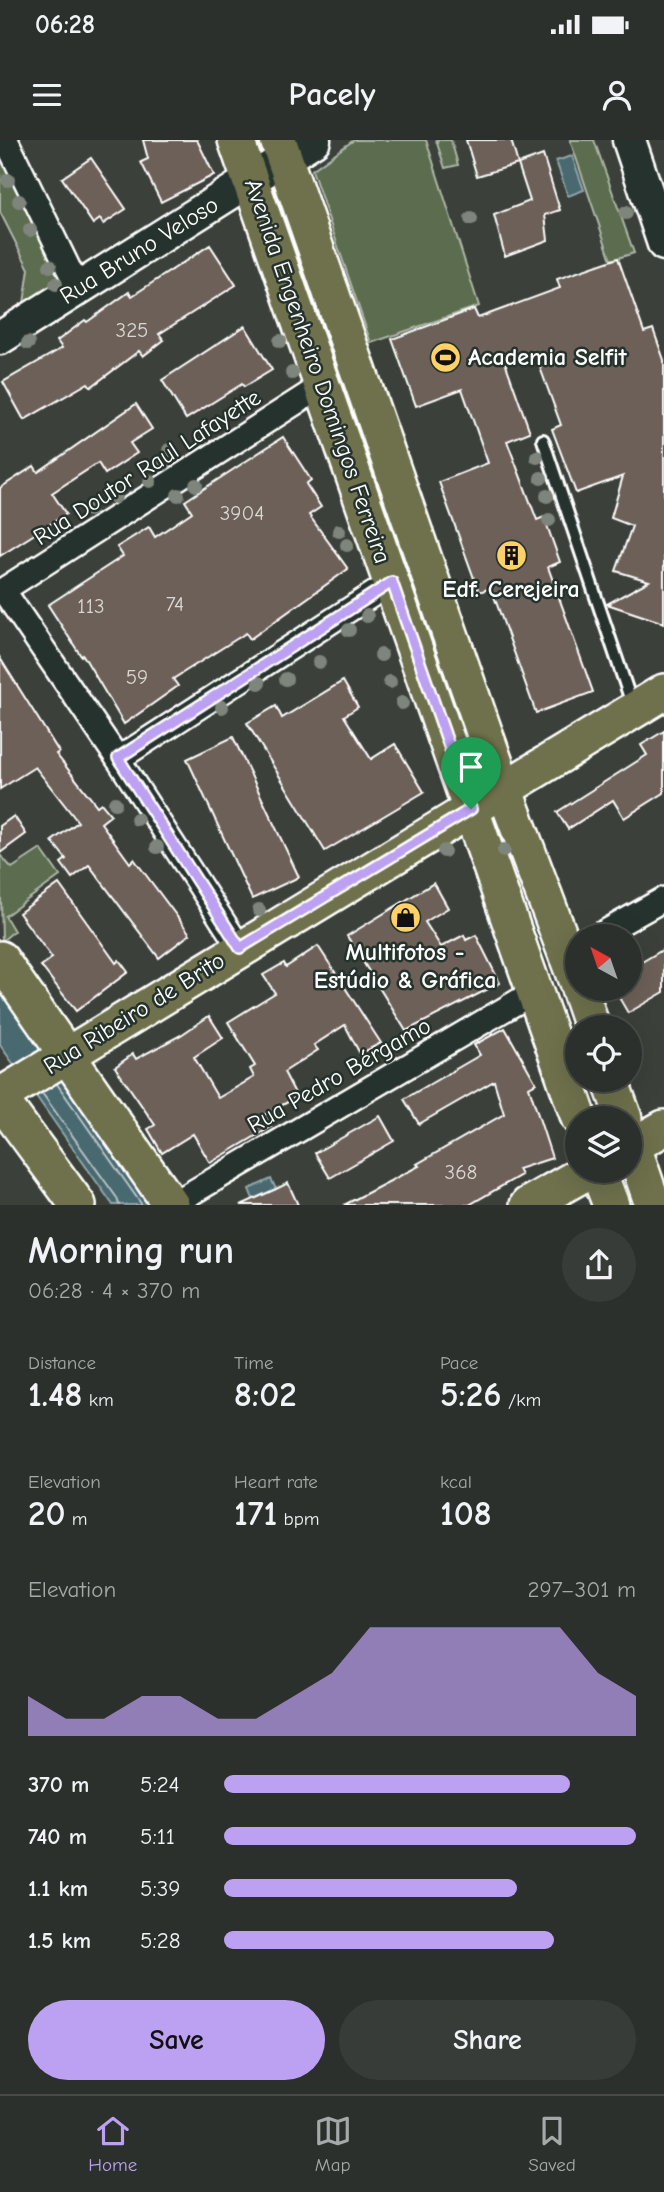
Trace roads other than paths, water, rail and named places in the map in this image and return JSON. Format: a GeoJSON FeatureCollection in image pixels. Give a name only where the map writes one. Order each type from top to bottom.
{"type":"FeatureCollection","features":[{"type":"Feature","properties":{"kind":"main road","name":"Avenida Engenheiro Domingos Ferreira"},"geometry":{"type":"LineString","coordinates":[[236,140],[575,1106]]}},
{"type":"Feature","properties":{"kind":"main road","name":"Avenida Engenheiro Domingos Ferreira"},"geometry":{"type":"LineString","coordinates":[[292,146],[504,789],[565,944]]}},
{"type":"Feature","properties":{"kind":"main road","name":"Rua Ribeiro de Brito"},"geometry":{"type":"LineString","coordinates":[[5,1094],[240,948],[664,692]]}},
{"type":"Feature","properties":{"kind":"main road"},"geometry":{"type":"LineString","coordinates":[[0,960],[61,1058],[171,1205]]}},
{"type":"Feature","properties":{"kind":"main road"},"geometry":{"type":"LineString","coordinates":[[5,1094],[78,1205]]}},
{"type":"Feature","properties":{"kind":"main road"},"geometry":{"type":"LineString","coordinates":[[642,1134],[664,1128]]}},
{"type":"Feature","properties":{"kind":"main road"},"geometry":{"type":"LineString","coordinates":[[642,1174],[653,1205]]}},
{"type":"Feature","properties":{"kind":"main road"},"geometry":{"type":"LineString","coordinates":[[528,1205],[567,1183]]}},
{"type":"Feature","properties":{"kind":"main road"},"geometry":{"type":"LineString","coordinates":[[603,1183],[611,1205]]}},
{"type":"Feature","properties":{"kind":"street"},"geometry":{"type":"LineString","coordinates":[[6,140],[78,288]]}},
{"type":"Feature","properties":{"kind":"street"},"geometry":{"type":"LineString","coordinates":[[629,140],[664,244]]}},
{"type":"Feature","properties":{"kind":"street","name":"Rua Bruno Veloso"},"geometry":{"type":"LineString","coordinates":[[0,338],[250,180],[292,146]]}},
{"type":"Feature","properties":{"kind":"street","name":"Rua Doutor Raul Lafayette"},"geometry":{"type":"LineString","coordinates":[[1,591],[323,385]]}},
{"type":"Feature","properties":{"kind":"street"},"geometry":{"type":"LineString","coordinates":[[118,758],[392,582]]}},
{"type":"Feature","properties":{"kind":"street"},"geometry":{"type":"LineString","coordinates":[[1,591],[118,758],[240,948]]}},
{"type":"Feature","properties":{"kind":"street"},"geometry":{"type":"LineString","coordinates":[[619,924],[664,899]]}},
{"type":"Feature","properties":{"kind":"street","name":"Rua Pedro Bérgamo"},"geometry":{"type":"LineString","coordinates":[[171,1205],[534,992]]}},
{"type":"Feature","properties":{"kind":"lane"},"geometry":{"type":"LineString","coordinates":[[543,440],[634,710]]}},
{"type":"Feature","properties":{"kind":"water"},"geometry":{"type":"Polygon","coordinates":[[[572,156],[584,190],[568,196],[556,161],[572,156]]]}},
{"type":"Feature","properties":{"kind":"water"},"geometry":{"type":"Polygon","coordinates":[[[0,991],[151,1205],[113,1205],[0,1045],[0,991]]]}},
{"type":"Feature","properties":{"kind":"water"},"geometry":{"type":"Polygon","coordinates":[[[271,1179],[276,1189],[253,1199],[249,1189],[271,1179]]]}},
{"type":"Feature","properties":{"kind":"place","name":"Academia Selfit"},"geometry":{"type":"Point","coordinates":[445,357]}},
{"type":"Feature","properties":{"kind":"place","name":"Edf. Cerejeira"},"geometry":{"type":"Point","coordinates":[511,555]}},
{"type":"Feature","properties":{"kind":"place","name":"Multifotos - Estúdio & Gráfica"},"geometry":{"type":"Point","coordinates":[405,918]}}]}
